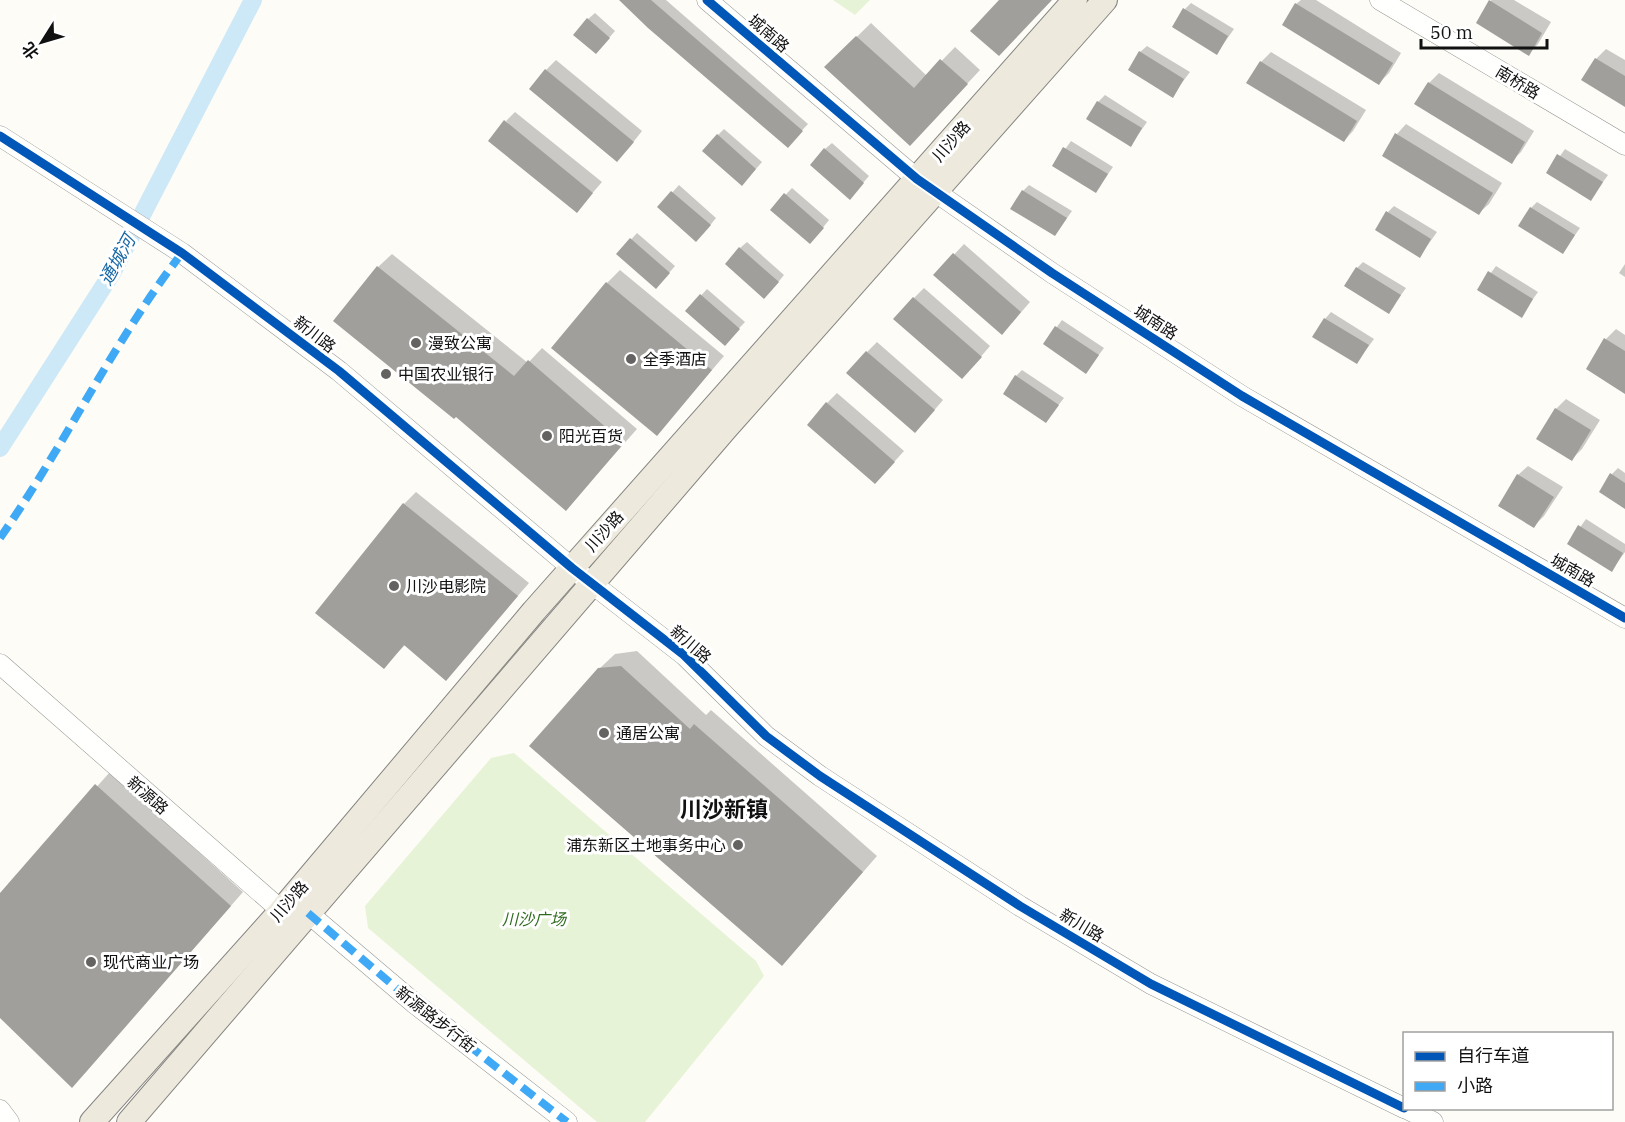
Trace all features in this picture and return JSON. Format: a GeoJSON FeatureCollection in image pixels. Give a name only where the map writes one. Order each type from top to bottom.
{"type":"FeatureCollection","features":[{"type":"Feature","properties":{"kind":"main road","name":"川沙路"},"geometry":{"type":"LineString","coordinates":[[92,1122],[296,916],[592,584],[726,428],[926,186],[1075,0]]}},
{"type":"Feature","properties":{"kind":"main road","name":"川沙路"},"geometry":{"type":"LineString","coordinates":[[129,1122],[572,568],[926,186],[1105,0]]}},
{"type":"Feature","properties":{"kind":"street","name":"城南路"},"geometry":{"type":"LineString","coordinates":[[706,0],[926,186],[1052,273],[1242,396],[1625,618]]}},
{"type":"Feature","properties":{"kind":"street","name":"南桥路"},"geometry":{"type":"LineString","coordinates":[[1380,0],[1625,145]]}},
{"type":"Feature","properties":{"kind":"street","name":"新川路"},"geometry":{"type":"LineString","coordinates":[[0,136],[173,248],[339,371],[572,568],[684,655],[766,736],[820,776],[1010,900],[1151,984],[1403,1107]]}},
{"type":"Feature","properties":{"kind":"street","name":"新源路"},"geometry":{"type":"LineString","coordinates":[[0,664],[296,916]]}},
{"type":"Feature","properties":{"kind":"street","name":"新源路步行街"},"geometry":{"type":"LineString","coordinates":[[296,916],[414,1003],[567,1122]]}},
{"type":"Feature","properties":{"kind":"street"},"geometry":{"type":"LineString","coordinates":[[0,1110],[9,1122]]}},
{"type":"Feature","properties":{"kind":"street","name":"新川路"},"geometry":{"type":"LineString","coordinates":[[1409,1110],[1433,1122]]}},
{"type":"Feature","properties":{"kind":"green space"},"geometry":{"type":"Polygon","coordinates":[[[833,0],[870,0],[855,15],[833,0]]]}},
{"type":"Feature","properties":{"kind":"green space","name":"川沙广场"},"geometry":{"type":"Polygon","coordinates":[[[514,753],[756,961],[764,976],[645,1122],[597,1122],[368,928],[365,906],[491,758],[514,753]]]}},
{"type":"Feature","properties":{"kind":"building"},"geometry":{"type":"Polygon","coordinates":[[[619,0],[651,0],[803,131],[788,148],[648,28],[619,0]]]}},
{"type":"Feature","properties":{"kind":"building"},"geometry":{"type":"Polygon","coordinates":[[[999,0],[1052,0],[999,56],[970,31],[999,0]]]}},
{"type":"Feature","properties":{"kind":"building"},"geometry":{"type":"Polygon","coordinates":[[[1489,0],[1542,33],[1529,56],[1476,23],[1489,0]]]}},
{"type":"Feature","properties":{"kind":"building"},"geometry":{"type":"Polygon","coordinates":[[[1295,3],[1393,63],[1379,85],[1282,25],[1295,3]]]}},
{"type":"Feature","properties":{"kind":"building"},"geometry":{"type":"Polygon","coordinates":[[[1183,8],[1228,36],[1217,55],[1172,27],[1183,8]]]}},
{"type":"Feature","properties":{"kind":"building"},"geometry":{"type":"Polygon","coordinates":[[[587,18],[610,38],[596,54],[573,35],[587,18]]]}},
{"type":"Feature","properties":{"kind":"building"},"geometry":{"type":"Polygon","coordinates":[[[856,36],[914,88],[940,59],[968,84],[910,146],[824,67],[856,36]]]}},
{"type":"Feature","properties":{"kind":"building"},"geometry":{"type":"Polygon","coordinates":[[[1139,51],[1184,79],[1173,98],[1128,70],[1139,51]]]}},
{"type":"Feature","properties":{"kind":"building"},"geometry":{"type":"Polygon","coordinates":[[[1595,58],[1625,76],[1625,107],[1581,80],[1595,58]]]}},
{"type":"Feature","properties":{"kind":"building"},"geometry":{"type":"Polygon","coordinates":[[[1260,61],[1357,121],[1344,142],[1246,83],[1260,61]]]}},
{"type":"Feature","properties":{"kind":"building"},"geometry":{"type":"Polygon","coordinates":[[[545,69],[634,142],[617,162],[529,89],[545,69]]]}},
{"type":"Feature","properties":{"kind":"building"},"geometry":{"type":"Polygon","coordinates":[[[1428,82],[1525,142],[1512,164],[1414,104],[1428,82]]]}},
{"type":"Feature","properties":{"kind":"building"},"geometry":{"type":"Polygon","coordinates":[[[1097,101],[1142,128],[1131,147],[1086,119],[1097,101]]]}},
{"type":"Feature","properties":{"kind":"building"},"geometry":{"type":"Polygon","coordinates":[[[504,120],[593,193],[577,213],[488,141],[504,120]]]}},
{"type":"Feature","properties":{"kind":"building"},"geometry":{"type":"Polygon","coordinates":[[[1395,133],[1493,193],[1479,215],[1382,156],[1395,133]]]}},
{"type":"Feature","properties":{"kind":"building"},"geometry":{"type":"Polygon","coordinates":[[[717,134],[756,169],[742,186],[702,151],[717,134]]]}},
{"type":"Feature","properties":{"kind":"building"},"geometry":{"type":"Polygon","coordinates":[[[1063,147],[1108,174],[1096,193],[1052,166],[1063,147]]]}},
{"type":"Feature","properties":{"kind":"building"},"geometry":{"type":"Polygon","coordinates":[[[824,148],[864,183],[850,200],[810,165],[824,148]]]}},
{"type":"Feature","properties":{"kind":"building"},"geometry":{"type":"Polygon","coordinates":[[[1557,154],[1603,182],[1591,201],[1546,173],[1557,154]]]}},
{"type":"Feature","properties":{"kind":"building"},"geometry":{"type":"Polygon","coordinates":[[[1022,190],[1067,218],[1055,236],[1010,209],[1022,190]]]}},
{"type":"Feature","properties":{"kind":"building"},"geometry":{"type":"Polygon","coordinates":[[[671,191],[711,225],[696,242],[657,207],[671,191]]]}},
{"type":"Feature","properties":{"kind":"building"},"geometry":{"type":"Polygon","coordinates":[[[784,193],[824,228],[810,244],[770,210],[784,193]]]}},
{"type":"Feature","properties":{"kind":"building"},"geometry":{"type":"Polygon","coordinates":[[[1530,207],[1575,235],[1563,254],[1518,226],[1530,207]]]}},
{"type":"Feature","properties":{"kind":"building"},"geometry":{"type":"Polygon","coordinates":[[[1386,211],[1431,239],[1420,258],[1375,230],[1386,211]]]}},
{"type":"Feature","properties":{"kind":"building"},"geometry":{"type":"Polygon","coordinates":[[[630,238],[670,273],[656,289],[616,254],[630,238]]]}},
{"type":"Feature","properties":{"kind":"building"},"geometry":{"type":"Polygon","coordinates":[[[739,247],[779,282],[764,299],[725,264],[739,247]]]}},
{"type":"Feature","properties":{"kind":"building"},"geometry":{"type":"Polygon","coordinates":[[[953,253],[1021,312],[1002,335],[933,275],[953,253]]]}},
{"type":"Feature","properties":{"kind":"building"},"geometry":{"type":"Polygon","coordinates":[[[377,266],[514,376],[528,360],[624,443],[566,511],[456,417],[454,419],[333,321],[377,266]]]}},
{"type":"Feature","properties":{"kind":"building"},"geometry":{"type":"Polygon","coordinates":[[[1356,267],[1401,295],[1389,314],[1344,286],[1356,267]]]}},
{"type":"Feature","properties":{"kind":"building"},"geometry":{"type":"Polygon","coordinates":[[[1488,271],[1533,299],[1522,318],[1477,290],[1488,271]]]}},
{"type":"Feature","properties":{"kind":"building","name":"全季酒店"},"geometry":{"type":"Polygon","coordinates":[[[606,282],[712,370],[657,436],[551,348],[606,282]]]}},
{"type":"Feature","properties":{"kind":"building"},"geometry":{"type":"Polygon","coordinates":[[[700,294],[740,329],[725,346],[685,311],[700,294]]]}},
{"type":"Feature","properties":{"kind":"building"},"geometry":{"type":"Polygon","coordinates":[[[913,297],[982,357],[962,379],[893,319],[913,297]]]}},
{"type":"Feature","properties":{"kind":"building"},"geometry":{"type":"Polygon","coordinates":[[[1324,318],[1369,345],[1357,364],[1312,337],[1324,318]]]}},
{"type":"Feature","properties":{"kind":"building"},"geometry":{"type":"Polygon","coordinates":[[[1055,326],[1099,355],[1086,374],[1043,344],[1055,326]]]}},
{"type":"Feature","properties":{"kind":"building"},"geometry":{"type":"Polygon","coordinates":[[[1604,338],[1625,351],[1625,394],[1586,369],[1604,338]]]}},
{"type":"Feature","properties":{"kind":"building"},"geometry":{"type":"Polygon","coordinates":[[[866,351],[935,410],[915,433],[846,373],[866,351]]]}},
{"type":"Feature","properties":{"kind":"building"},"geometry":{"type":"Polygon","coordinates":[[[1015,375],[1059,405],[1046,423],[1003,394],[1015,375]]]}},
{"type":"Feature","properties":{"kind":"building"},"geometry":{"type":"Polygon","coordinates":[[[826,402],[895,462],[875,484],[807,425],[826,402]]]}},
{"type":"Feature","properties":{"kind":"building"},"geometry":{"type":"Polygon","coordinates":[[[1555,408],[1591,430],[1572,461],[1536,439],[1555,408]]]}},
{"type":"Feature","properties":{"kind":"building"},"geometry":{"type":"Polygon","coordinates":[[[1610,473],[1625,483],[1625,509],[1599,492],[1610,473]]]}},
{"type":"Feature","properties":{"kind":"building"},"geometry":{"type":"Polygon","coordinates":[[[1517,474],[1554,497],[1534,528],[1498,506],[1517,474]]]}},
{"type":"Feature","properties":{"kind":"building","name":"川沙电影院"},"geometry":{"type":"Polygon","coordinates":[[[403,503],[518,596],[446,681],[404,645],[384,669],[315,613],[403,503]]]}},
{"type":"Feature","properties":{"kind":"building"},"geometry":{"type":"Polygon","coordinates":[[[1578,525],[1623,553],[1612,572],[1567,544],[1578,525]]]}},
{"type":"Feature","properties":{"kind":"building","name":"浦东新区土地事务中心"},"geometry":{"type":"Polygon","coordinates":[[[621,666],[690,729],[694,724],[863,872],[782,966],[529,746],[598,668],[621,666]]]}},
{"type":"Feature","properties":{"kind":"building","name":"现代商业广场"},"geometry":{"type":"Polygon","coordinates":[[[95,784],[231,906],[72,1088],[0,1018],[0,893],[95,784]]]}},
{"type":"Feature","properties":{"kind":"waterway","name":"通城河"},"geometry":{"type":"LineString","coordinates":[[0,448],[112,273],[253,0]]}},
{"type":"Feature","properties":{"kind":"marked path"},"geometry":{"type":"LineString","coordinates":[[0,538],[24,503],[111,358],[182,253]]}},
{"type":"Feature","properties":{"kind":"marked path"},"geometry":{"type":"LineString","coordinates":[[308,913],[414,1003],[567,1122]]}},
{"type":"Feature","properties":{"kind":"cycle path"},"geometry":{"type":"LineString","coordinates":[[707,0],[917,179],[1052,273],[1242,396],[1625,618]]}},
{"type":"Feature","properties":{"kind":"cycle path"},"geometry":{"type":"LineString","coordinates":[[0,136],[182,253],[339,371],[572,568],[684,655],[766,736],[820,776],[1020,906],[1151,984],[1403,1108]]}},
{"type":"Feature","properties":{"kind":"place","name":"漫致公寓"},"geometry":{"type":"Point","coordinates":[416,343]}},
{"type":"Feature","properties":{"kind":"place","name":"全季酒店"},"geometry":{"type":"Point","coordinates":[631,359]}},
{"type":"Feature","properties":{"kind":"place","name":"中国农业银行"},"geometry":{"type":"Point","coordinates":[386,374]}},
{"type":"Feature","properties":{"kind":"place","name":"阳光百货"},"geometry":{"type":"Point","coordinates":[547,436]}},
{"type":"Feature","properties":{"kind":"place","name":"川沙电影院"},"geometry":{"type":"Point","coordinates":[394,586]}},
{"type":"Feature","properties":{"kind":"place","name":"通居公寓"},"geometry":{"type":"Point","coordinates":[604,733]}},
{"type":"Feature","properties":{"kind":"place","name":"浦东新区土地事务中心"},"geometry":{"type":"Point","coordinates":[738,845]}},
{"type":"Feature","properties":{"kind":"place","name":"现代商业广场"},"geometry":{"type":"Point","coordinates":[91,962]}},
{"type":"Feature","properties":{"kind":"district","name":"川沙新镇"},"geometry":{"type":"Point","coordinates":[724,808]}}]}
